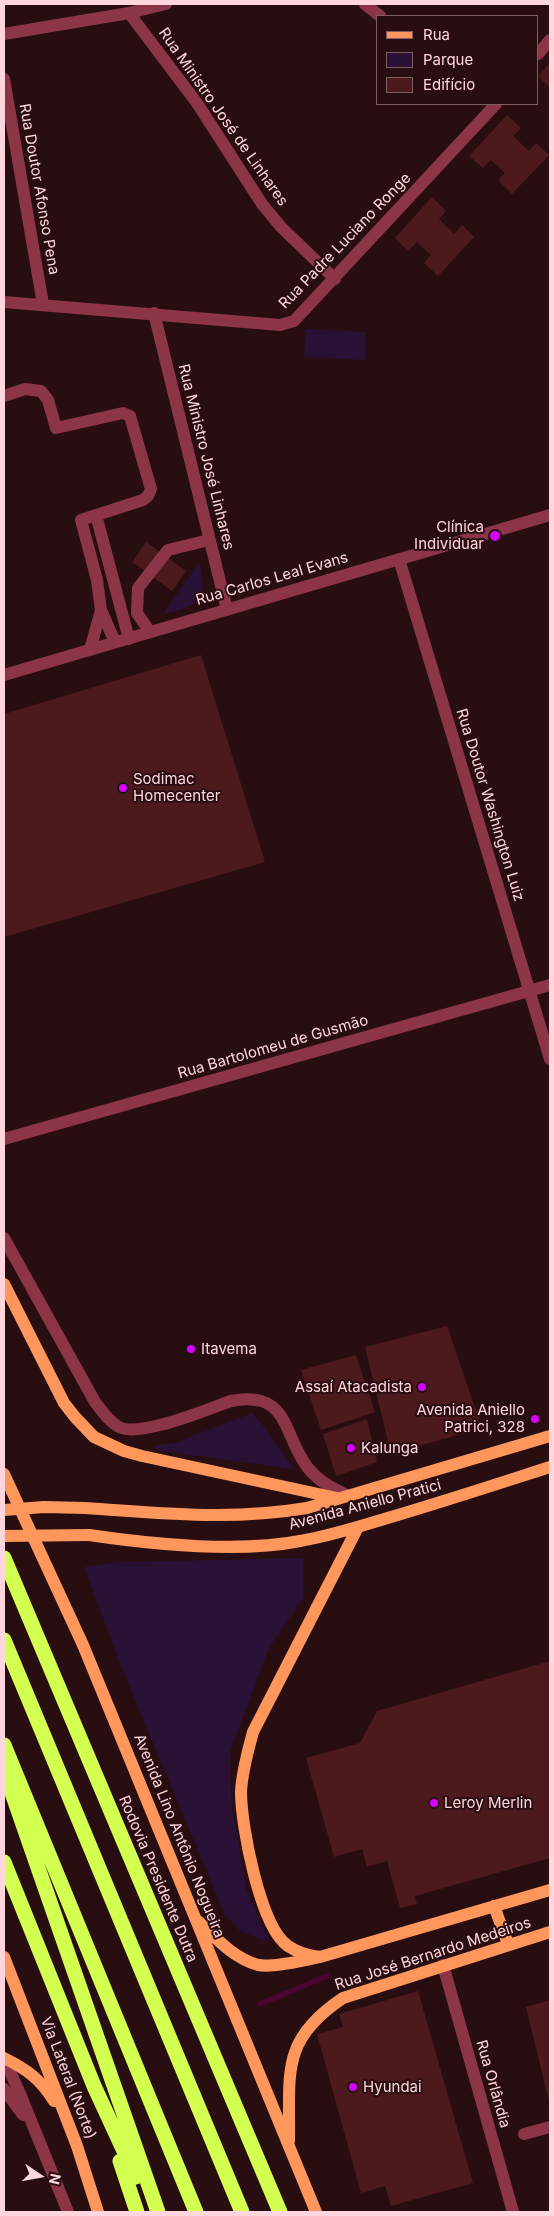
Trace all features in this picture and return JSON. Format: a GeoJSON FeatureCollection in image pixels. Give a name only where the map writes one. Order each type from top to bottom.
{"type":"FeatureCollection","features":[{"type":"Feature","properties":{"kind":"highway","name":"Rodovia Presidente Dutra"},"geometry":{"type":"LineString","coordinates":[[4,1558],[280,2212]]}},
{"type":"Feature","properties":{"kind":"highway"},"geometry":{"type":"LineString","coordinates":[[4,1640],[242,2212]]}},
{"type":"Feature","properties":{"kind":"highway"},"geometry":{"type":"LineString","coordinates":[[4,1745],[196,2212]]}},
{"type":"Feature","properties":{"kind":"highway"},"geometry":{"type":"LineString","coordinates":[[4,1770],[158,2212]]}},
{"type":"Feature","properties":{"kind":"highway"},"geometry":{"type":"LineString","coordinates":[[4,1862],[94,2086],[138,2212]]}},
{"type":"Feature","properties":{"kind":"highway"},"geometry":{"type":"LineString","coordinates":[[94,2086],[153,2212]]}},
{"type":"Feature","properties":{"kind":"main road"},"geometry":{"type":"LineString","coordinates":[[4,1284],[64,1403],[94,1437],[124,1451],[142,1456],[344,1497]]}},
{"type":"Feature","properties":{"kind":"main road","name":"Avenida Aniello Pratici"},"geometry":{"type":"LineString","coordinates":[[4,1510],[44,1507],[85,1508],[214,1517],[267,1514],[307,1508],[550,1436]]}},
{"type":"Feature","properties":{"kind":"main road","name":"Avenida Aniello Pratici"},"geometry":{"type":"LineString","coordinates":[[4,1536],[89,1535],[129,1540],[249,1546],[299,1542],[358,1527],[550,1467]]}},
{"type":"Feature","properties":{"kind":"main road","name":"Avenida Lino Antônio Nogueira"},"geometry":{"type":"LineString","coordinates":[[4,1474],[83,1644],[316,2212]]}},
{"type":"Feature","properties":{"kind":"main road"},"geometry":{"type":"LineString","coordinates":[[320,1957],[302,1954],[286,1946],[268,1918],[260,1897],[248,1840],[241,1792],[245,1761],[253,1732],[358,1527]]}},
{"type":"Feature","properties":{"kind":"main road","name":"Rua José Bernardo Medeiros"},"geometry":{"type":"LineString","coordinates":[[195,1918],[229,1950],[259,1965],[320,1957],[550,1890]]}},
{"type":"Feature","properties":{"kind":"main road"},"geometry":{"type":"LineString","coordinates":[[494,1906],[508,1944]]}},
{"type":"Feature","properties":{"kind":"main road","name":"Rua José Bernardo Medeiros"},"geometry":{"type":"LineString","coordinates":[[289,2146],[292,2061],[298,2043],[306,2028],[322,2012],[343,1998],[550,1932]]}},
{"type":"Feature","properties":{"kind":"main road","name":"Via Lateral (Norte)"},"geometry":{"type":"LineString","coordinates":[[4,1957],[77,2146],[98,2212]]}},
{"type":"Feature","properties":{"kind":"main road"},"geometry":{"type":"LineString","coordinates":[[4,2058],[29,2071],[41,2083],[54,2100],[77,2146]]}},
{"type":"Feature","properties":{"kind":"street"},"geometry":{"type":"LineString","coordinates":[[4,34],[129,13],[166,4]]}},
{"type":"Feature","properties":{"kind":"street"},"geometry":{"type":"LineString","coordinates":[[366,4],[379,15]]}},
{"type":"Feature","properties":{"kind":"street","name":"Rua Ministro José de Linhares"},"geometry":{"type":"LineString","coordinates":[[129,13],[197,103],[262,204],[282,227],[335,279]]}},
{"type":"Feature","properties":{"kind":"street"},"geometry":{"type":"LineString","coordinates":[[539,53],[550,40]]}},
{"type":"Feature","properties":{"kind":"street","name":"Rua Doutor Afonso Pena"},"geometry":{"type":"LineString","coordinates":[[4,79],[43,304]]}},
{"type":"Feature","properties":{"kind":"street","name":"Rua Padre Luciano Ronge"},"geometry":{"type":"LineString","coordinates":[[4,302],[284,325],[294,321],[335,279],[488,107]]}},
{"type":"Feature","properties":{"kind":"street","name":"Rua Ministro José Linhares"},"geometry":{"type":"LineString","coordinates":[[154,313],[227,610]]}},
{"type":"Feature","properties":{"kind":"street"},"geometry":{"type":"LineString","coordinates":[[4,396],[25,389],[41,391],[48,400],[56,428],[124,413],[130,416],[151,489],[150,494],[143,500],[80,520],[97,580],[101,610],[115,642]]}},
{"type":"Feature","properties":{"kind":"street"},"geometry":{"type":"LineString","coordinates":[[96,515],[129,639]]}},
{"type":"Feature","properties":{"kind":"street","name":"Rua Carlos Leal Evans"},"geometry":{"type":"LineString","coordinates":[[4,675],[550,515]]}},
{"type":"Feature","properties":{"kind":"street"},"geometry":{"type":"LineString","coordinates":[[150,632],[137,613],[138,588],[168,550],[209,540]]}},
{"type":"Feature","properties":{"kind":"street","name":"Rua Doutor Washington Luiz"},"geometry":{"type":"LineString","coordinates":[[399,559],[550,1059]]}},
{"type":"Feature","properties":{"kind":"street"},"geometry":{"type":"LineString","coordinates":[[90,650],[101,610]]}},
{"type":"Feature","properties":{"kind":"street","name":"Rua Bartolomeu de Gusmão"},"geometry":{"type":"LineString","coordinates":[[4,1139],[550,985]]}},
{"type":"Feature","properties":{"kind":"street"},"geometry":{"type":"LineString","coordinates":[[4,1238],[95,1402],[110,1421],[119,1427],[137,1431],[231,1401],[244,1398],[258,1400],[272,1405],[279,1412],[300,1455],[316,1477],[344,1497]]}},
{"type":"Feature","properties":{"kind":"street","name":"Rua Orlândia"},"geometry":{"type":"LineString","coordinates":[[443,1965],[513,2212]]}},
{"type":"Feature","properties":{"kind":"street"},"geometry":{"type":"LineString","coordinates":[[4,2058],[68,2212]]}},
{"type":"Feature","properties":{"kind":"street"},"geometry":{"type":"LineString","coordinates":[[4,2089],[35,2134]]}},
{"type":"Feature","properties":{"kind":"street"},"geometry":{"type":"LineString","coordinates":[[524,2134],[550,2127]]}},
{"type":"Feature","properties":{"kind":"green space"},"geometry":{"type":"Polygon","coordinates":[[[306,329],[366,332],[365,360],[304,357],[306,329]]]}},
{"type":"Feature","properties":{"kind":"green space"},"geometry":{"type":"Polygon","coordinates":[[[199,562],[203,586],[198,600],[185,608],[163,614],[199,562]]]}},
{"type":"Feature","properties":{"kind":"green space"},"geometry":{"type":"Polygon","coordinates":[[[252,1413],[294,1469],[160,1451],[152,1446],[174,1443],[252,1413]]]}},
{"type":"Feature","properties":{"kind":"green space"},"geometry":{"type":"Polygon","coordinates":[[[303,1558],[303,1598],[269,1648],[230,1752],[231,1798],[246,1888],[270,1943],[240,1931],[225,1915],[123,1671],[84,1567],[119,1562],[303,1558]]]}},
{"type":"Feature","properties":{"kind":"building"},"geometry":{"type":"Polygon","coordinates":[[[550,63],[550,88],[539,77],[550,63]]]}},
{"type":"Feature","properties":{"kind":"building"},"geometry":{"type":"Polygon","coordinates":[[[507,115],[521,128],[513,136],[529,151],[536,143],[549,155],[512,194],[498,180],[505,173],[491,160],[483,168],[469,156],[507,115]]]}},
{"type":"Feature","properties":{"kind":"building"},"geometry":{"type":"Polygon","coordinates":[[[432,197],[446,211],[439,219],[454,234],[462,225],[474,237],[438,276],[424,263],[431,255],[417,242],[408,251],[395,238],[432,197]]]}},
{"type":"Feature","properties":{"kind":"building"},"geometry":{"type":"Polygon","coordinates":[[[146,542],[186,571],[172,591],[132,562],[146,542]]]}},
{"type":"Feature","properties":{"kind":"building","name":"Sodimac Homecenter"},"geometry":{"type":"Polygon","coordinates":[[[201,655],[265,862],[4,937],[4,714],[201,655]]]}},
{"type":"Feature","properties":{"kind":"building","name":"Assaí Atacadista"},"geometry":{"type":"Polygon","coordinates":[[[447,1326],[482,1428],[391,1454],[365,1347],[447,1326]]]}},
{"type":"Feature","properties":{"kind":"building"},"geometry":{"type":"Polygon","coordinates":[[[356,1355],[375,1412],[321,1430],[301,1370],[356,1355]]]}},
{"type":"Feature","properties":{"kind":"building","name":"Kalunga"},"geometry":{"type":"Polygon","coordinates":[[[367,1419],[377,1462],[336,1476],[323,1434],[367,1419]]]}},
{"type":"Feature","properties":{"kind":"building","name":"Leroy Merlin"},"geometry":{"type":"Polygon","coordinates":[[[550,1661],[550,1858],[415,1896],[417,1904],[400,1908],[387,1861],[367,1867],[362,1849],[334,1857],[306,1758],[360,1743],[377,1711],[550,1661]]]}},
{"type":"Feature","properties":{"kind":"building"},"geometry":{"type":"Polygon","coordinates":[[[418,1991],[473,2183],[391,2206],[385,2186],[361,2193],[317,2034],[343,2027],[339,2014],[418,1991]]]}},
{"type":"Feature","properties":{"kind":"building"},"geometry":{"type":"Polygon","coordinates":[[[550,2000],[550,2105],[526,2007],[550,2000]]]}},
{"type":"Feature","properties":{"kind":"waterway"},"geometry":{"type":"LineString","coordinates":[[260,2004],[327,1976]]}},
{"type":"Feature","properties":{"kind":"place","name":"Clínica Individuar"},"geometry":{"type":"Point","coordinates":[495,536]}},
{"type":"Feature","properties":{"kind":"place","name":"Sodimac Homecenter"},"geometry":{"type":"Point","coordinates":[123,788]}},
{"type":"Feature","properties":{"kind":"place","name":"Itavema"},"geometry":{"type":"Point","coordinates":[191,1349]}},
{"type":"Feature","properties":{"kind":"place","name":"Assaí Atacadista"},"geometry":{"type":"Point","coordinates":[422,1387]}},
{"type":"Feature","properties":{"kind":"place","name":"Avenida Aniello Patrici, 328"},"geometry":{"type":"Point","coordinates":[535,1419]}},
{"type":"Feature","properties":{"kind":"place","name":"Kalunga"},"geometry":{"type":"Point","coordinates":[351,1448]}},
{"type":"Feature","properties":{"kind":"place","name":"Leroy Merlin"},"geometry":{"type":"Point","coordinates":[434,1803]}},
{"type":"Feature","properties":{"kind":"place","name":"Hyundai"},"geometry":{"type":"Point","coordinates":[353,2087]}}]}
